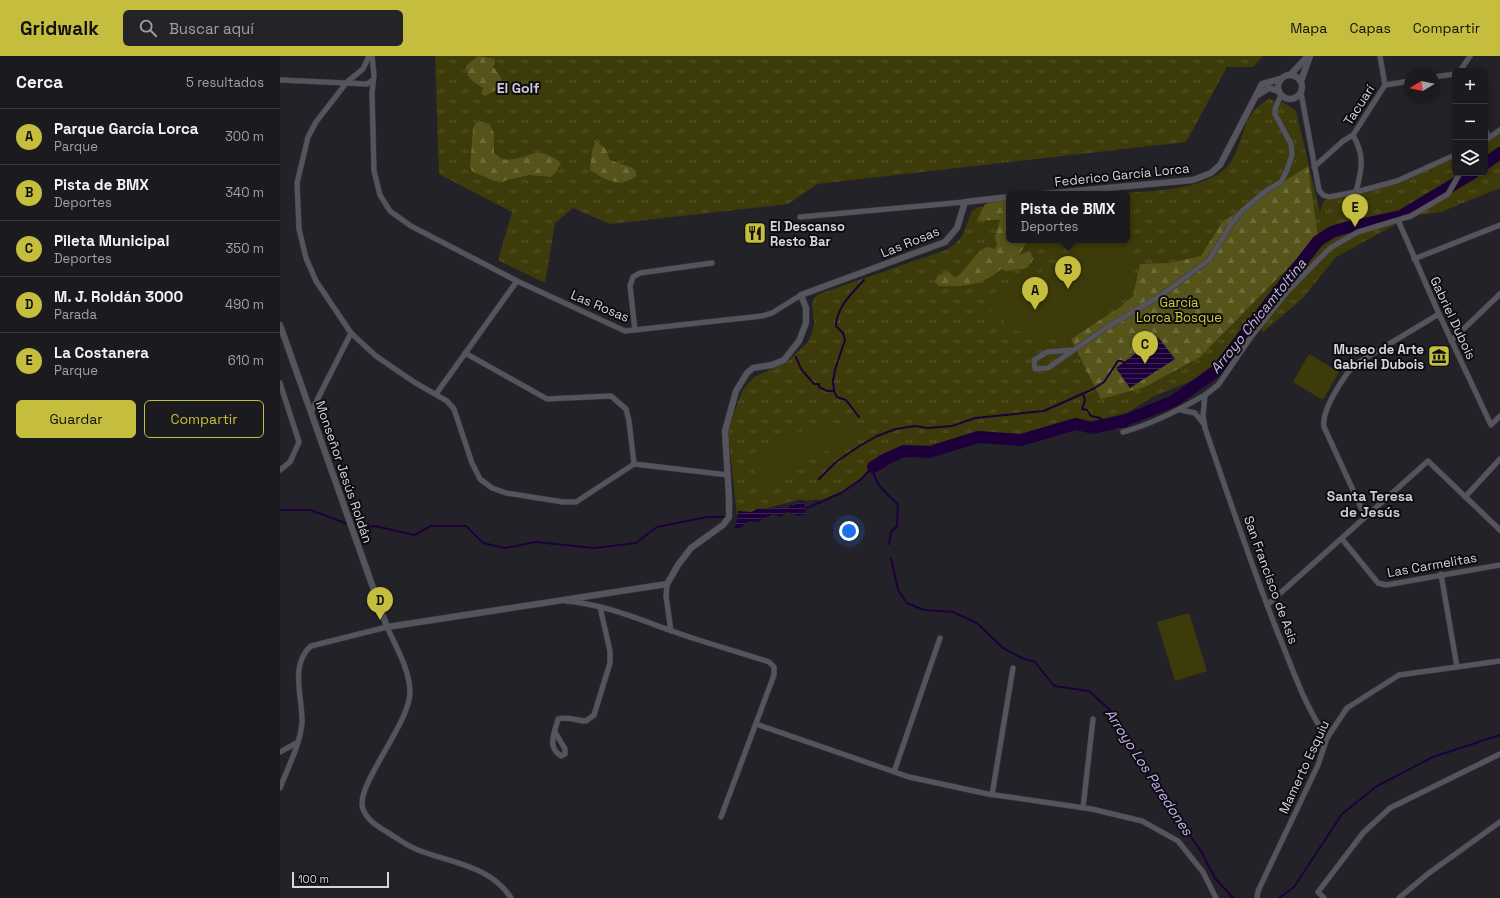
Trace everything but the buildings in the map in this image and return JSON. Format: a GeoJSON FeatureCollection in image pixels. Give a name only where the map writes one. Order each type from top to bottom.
{"type":"FeatureCollection","features":[{"type":"Feature","properties":{"kind":"street"},"geometry":{"type":"LineString","coordinates":[[371,56],[361,71],[359,78],[372,93]]}},
{"type":"Feature","properties":{"kind":"street"},"geometry":{"type":"LineString","coordinates":[[280,80],[370,83],[373,80],[374,75],[371,56]]}},
{"type":"Feature","properties":{"kind":"street","name":"Federico García Lorca"},"geometry":{"type":"LineString","coordinates":[[1076,191],[1193,180],[1212,173],[1220,165],[1262,84],[1280,80],[1286,75],[1291,74],[1309,56]]}},
{"type":"Feature","properties":{"kind":"street","name":"Federico García Lorca"},"geometry":{"type":"LineString","coordinates":[[1301,93],[1303,86],[1301,81],[1309,56]]}},
{"type":"Feature","properties":{"kind":"street"},"geometry":{"type":"LineString","coordinates":[[1380,56],[1385,86]]}},
{"type":"Feature","properties":{"kind":"street"},"geometry":{"type":"LineString","coordinates":[[1462,68],[1470,56]]}},
{"type":"Feature","properties":{"kind":"street"},"geometry":{"type":"LineString","coordinates":[[373,71],[368,68],[361,71],[347,82],[316,122],[308,137],[301,160],[297,183],[299,229],[306,258],[316,281],[351,333],[376,356],[414,382],[447,401],[454,409],[472,462],[480,479],[492,488],[506,493],[563,502],[576,502],[634,464],[728,475]]}},
{"type":"Feature","properties":{"kind":"street"},"geometry":{"type":"LineString","coordinates":[[1291,74],[1298,77],[1301,81]]}},
{"type":"Feature","properties":{"kind":"street"},"geometry":{"type":"LineString","coordinates":[[1440,76],[1452,74]]}},
{"type":"Feature","properties":{"kind":"street","name":"Las Rosas"},"geometry":{"type":"LineString","coordinates":[[373,80],[374,171],[380,195],[390,211],[411,226],[517,281],[625,331],[762,316],[772,313],[801,294],[945,242],[957,228],[965,202]]}},
{"type":"Feature","properties":{"kind":"street"},"geometry":{"type":"LineString","coordinates":[[1071,350],[1047,352],[1034,360],[1035,369],[1048,368],[1071,350],[1160,296],[1209,260],[1232,223],[1242,211],[1267,190],[1281,182],[1292,155],[1291,144],[1275,114],[1280,93],[1278,83],[1280,80]]}},
{"type":"Feature","properties":{"kind":"street"},"geometry":{"type":"LineString","coordinates":[[334,82],[338,87],[337,95]]}},
{"type":"Feature","properties":{"kind":"street","name":"Tacuarí"},"geometry":{"type":"LineString","coordinates":[[1314,167],[1343,140],[1353,135],[1385,86],[1404,82]]}},
{"type":"Feature","properties":{"kind":"street"},"geometry":{"type":"LineString","coordinates":[[1254,98],[1269,88],[1291,99],[1301,93],[1319,190],[1323,195],[1329,197],[1356,192],[1397,181],[1452,156]]}},
{"type":"Feature","properties":{"kind":"street"},"geometry":{"type":"LineString","coordinates":[[1488,138],[1500,130]]}},
{"type":"Feature","properties":{"kind":"street"},"geometry":{"type":"LineString","coordinates":[[1353,135],[1360,146],[1362,158],[1356,192]]}},
{"type":"Feature","properties":{"kind":"street"},"geometry":{"type":"LineString","coordinates":[[1123,432],[1143,427],[1180,410],[1205,396],[1218,384],[1251,337],[1287,292],[1330,248],[1358,232],[1411,216],[1448,194],[1458,176]]}},
{"type":"Feature","properties":{"kind":"street"},"geometry":{"type":"LineString","coordinates":[[800,217],[1006,197]]}},
{"type":"Feature","properties":{"kind":"street","name":"Gabriel Dubois"},"geometry":{"type":"LineString","coordinates":[[1398,220],[1451,341],[1491,425],[1500,416]]}},
{"type":"Feature","properties":{"kind":"street"},"geometry":{"type":"LineString","coordinates":[[1414,259],[1500,225]]}},
{"type":"Feature","properties":{"kind":"street"},"geometry":{"type":"LineString","coordinates":[[636,330],[630,286],[633,277],[640,273],[712,263]]}},
{"type":"Feature","properties":{"kind":"street"},"geometry":{"type":"LineString","coordinates":[[436,394],[517,281]]}},
{"type":"Feature","properties":{"kind":"street"},"geometry":{"type":"LineString","coordinates":[[671,631],[666,596],[667,584],[678,565],[692,548],[727,520],[730,498],[725,431],[736,391],[747,373],[753,368],[772,365],[784,360],[799,341],[806,323],[806,308],[801,294]]}},
{"type":"Feature","properties":{"kind":"street"},"geometry":{"type":"LineString","coordinates":[[1451,341],[1500,294]]}},
{"type":"Feature","properties":{"kind":"street"},"geometry":{"type":"LineString","coordinates":[[1365,516],[1323,422],[1325,413],[1335,394],[1354,365],[1439,314]]}},
{"type":"Feature","properties":{"kind":"street","name":"Monseñor Jesús Roldán"},"geometry":{"type":"LineString","coordinates":[[280,325],[387,627]]}},
{"type":"Feature","properties":{"kind":"street"},"geometry":{"type":"LineString","coordinates":[[311,412],[351,333]]}},
{"type":"Feature","properties":{"kind":"street"},"geometry":{"type":"LineString","coordinates":[[465,353],[547,399],[610,396],[626,409],[629,421],[634,464]]}},
{"type":"Feature","properties":{"kind":"street"},"geometry":{"type":"LineString","coordinates":[[280,383],[299,442],[290,462],[280,470]]}},
{"type":"Feature","properties":{"kind":"street","name":"San Francisco de Asis"},"geometry":{"type":"LineString","coordinates":[[1205,396],[1204,424],[1268,605],[1302,692],[1317,724],[1327,738]]}},
{"type":"Feature","properties":{"kind":"street"},"geometry":{"type":"LineString","coordinates":[[1180,410],[1195,413],[1204,424]]}},
{"type":"Feature","properties":{"kind":"street"},"geometry":{"type":"LineString","coordinates":[[1465,497],[1500,460]]}},
{"type":"Feature","properties":{"kind":"street"},"geometry":{"type":"LineString","coordinates":[[1268,605],[1342,539],[1365,516],[1428,461],[1500,530]]}},
{"type":"Feature","properties":{"kind":"street","name":"Las Carmelitas"},"geometry":{"type":"LineString","coordinates":[[1342,539],[1378,583],[1386,585],[1441,574],[1500,565]]}},
{"type":"Feature","properties":{"kind":"street"},"geometry":{"type":"LineString","coordinates":[[1441,574],[1457,667]]}},
{"type":"Feature","properties":{"kind":"street"},"geometry":{"type":"LineString","coordinates":[[280,788],[298,742],[302,723],[298,684],[301,661],[304,652],[311,646],[387,627],[552,600],[667,584]]}},
{"type":"Feature","properties":{"kind":"street"},"geometry":{"type":"LineString","coordinates":[[552,600],[585,602],[769,662],[774,667],[774,675],[721,817]]}},
{"type":"Feature","properties":{"kind":"street"},"geometry":{"type":"LineString","coordinates":[[555,732],[558,719],[565,717],[576,721],[586,721],[594,715],[610,663],[610,650],[600,607]]}},
{"type":"Feature","properties":{"kind":"street"},"geometry":{"type":"LineString","coordinates":[[387,627],[407,672],[410,693],[402,723],[364,789],[362,808],[372,823],[417,850],[485,873],[506,890],[511,898]]}},
{"type":"Feature","properties":{"kind":"street"},"geometry":{"type":"LineString","coordinates":[[894,772],[940,638]]}},
{"type":"Feature","properties":{"kind":"street","name":"Mamerto Esquiu"},"geometry":{"type":"LineString","coordinates":[[1257,898],[1258,891],[1318,766],[1327,738],[1347,708],[1390,679],[1399,675],[1500,661]]}},
{"type":"Feature","properties":{"kind":"street"},"geometry":{"type":"LineString","coordinates":[[992,795],[1014,668]]}},
{"type":"Feature","properties":{"kind":"street"},"geometry":{"type":"LineString","coordinates":[[1083,808],[1093,719]]}},
{"type":"Feature","properties":{"kind":"street"},"geometry":{"type":"LineString","coordinates":[[756,724],[909,777],[992,795],[1083,808],[1142,821],[1178,841],[1203,872],[1216,898]]}},
{"type":"Feature","properties":{"kind":"street"},"geometry":{"type":"LineString","coordinates":[[280,752],[298,742]]}},
{"type":"Feature","properties":{"kind":"street"},"geometry":{"type":"LineString","coordinates":[[1324,898],[1318,892],[1363,833],[1390,808],[1500,754]]}},
{"type":"Feature","properties":{"kind":"street"},"geometry":{"type":"LineString","coordinates":[[1399,898],[1429,873],[1500,822]]}},
{"type":"Feature","properties":{"kind":"green space"},"geometry":{"type":"Polygon","coordinates":[[[435,56],[1263,56],[1253,67],[1227,67],[1186,142],[817,184],[788,204],[610,224],[573,208],[555,223],[545,283],[498,260],[512,212],[439,174],[435,56]]]}},
{"type":"Feature","properties":{"kind":"green space"},"geometry":{"type":"Polygon","coordinates":[[[478,56],[495,59],[495,64],[493,66],[501,78],[501,87],[485,96],[481,94],[483,88],[469,77],[466,70],[466,66],[478,56]]]}},
{"type":"Feature","properties":{"kind":"green space"},"geometry":{"type":"Polygon","coordinates":[[[1269,99],[1284,103],[1296,111],[1320,213],[1323,202],[1329,197],[1397,181],[1452,154],[1452,176],[1488,176],[1488,136],[1500,130],[1500,188],[1441,212],[1411,216],[1336,257],[1302,299],[1263,332],[1255,322],[1259,309],[1216,371],[1154,396],[1127,413],[1076,424],[1021,440],[978,437],[930,452],[904,451],[870,468],[860,480],[841,493],[822,501],[800,499],[737,517],[728,430],[742,391],[754,377],[787,362],[808,342],[813,330],[814,322],[812,305],[814,298],[819,294],[946,250],[954,245],[962,236],[972,211],[978,207],[1006,203],[1006,243],[1130,243],[1130,193],[1156,191],[1193,184],[1210,179],[1223,171],[1232,160],[1245,126],[1260,105],[1269,99]]]}},
{"type":"Feature","properties":{"kind":"green space"},"geometry":{"type":"Polygon","coordinates":[[[481,122],[489,124],[494,133],[494,153],[502,159],[519,158],[537,153],[543,154],[561,163],[557,171],[551,177],[529,175],[504,181],[495,181],[473,172],[470,168],[473,128],[476,123],[481,122]]]}},
{"type":"Feature","properties":{"kind":"green space"},"geometry":{"type":"Polygon","coordinates":[[[596,141],[605,148],[610,160],[633,168],[637,176],[625,182],[613,182],[590,170],[592,151],[596,141]]]}},
{"type":"Feature","properties":{"kind":"green space","name":"García Lorca Bosque"},"geometry":{"type":"Polygon","coordinates":[[[1308,166],[1318,237],[1200,357],[1145,387],[1101,399],[1071,339],[1119,308],[1133,296],[1140,264],[1169,263],[1201,256],[1222,222],[1308,166]]]}},
{"type":"Feature","properties":{"kind":"green space"},"geometry":{"type":"Polygon","coordinates":[[[996,201],[1006,201],[1006,243],[1026,243],[1019,255],[1030,251],[1033,259],[1027,268],[1006,271],[1001,269],[987,279],[972,284],[964,286],[938,286],[935,281],[938,275],[949,272],[955,278],[964,271],[978,253],[987,247],[994,249],[997,246],[995,237],[1000,220],[977,220],[985,204],[996,201]]]}},
{"type":"Feature","properties":{"kind":"green space"},"geometry":{"type":"Polygon","coordinates":[[[1099,243],[1128,243],[1133,254],[1131,265],[1135,276],[1128,294],[1061,336],[1036,339],[1006,326],[1000,311],[992,314],[986,299],[1099,243]]]}},
{"type":"Feature","properties":{"kind":"green space"},"geometry":{"type":"Polygon","coordinates":[[[1309,354],[1339,372],[1323,400],[1293,382],[1309,354]]]}},
{"type":"Feature","properties":{"kind":"green space"},"geometry":{"type":"Polygon","coordinates":[[[847,422],[854,435],[762,487],[748,457],[811,427],[847,422]]]}},
{"type":"Feature","properties":{"kind":"green space"},"geometry":{"type":"Polygon","coordinates":[[[1189,613],[1207,671],[1175,681],[1157,622],[1189,613]]]}},
{"type":"Feature","properties":{"kind":"shaded area"},"geometry":{"type":"Polygon","coordinates":[[[1158,337],[1175,359],[1130,388],[1116,368],[1158,337]]]}},
{"type":"Feature","properties":{"kind":"shaded area"},"geometry":{"type":"Polygon","coordinates":[[[1125,416],[1128,427],[1093,433],[1093,424],[1125,416]]]}},
{"type":"Feature","properties":{"kind":"shaded area"},"geometry":{"type":"Polygon","coordinates":[[[800,502],[804,502],[806,514],[799,516],[788,512],[784,513],[781,517],[773,514],[758,522],[749,521],[740,528],[734,528],[736,525],[738,511],[751,512],[759,508],[769,510],[777,507],[789,508],[790,505],[793,506],[800,502]]]}},
{"type":"Feature","properties":{"kind":"waterway","name":"Arroyo Chicamtoltina"},"geometry":{"type":"LineString","coordinates":[[1488,162],[1500,153]]}},
{"type":"Feature","properties":{"kind":"waterway","name":"Arroyo Chicamtoltina"},"geometry":{"type":"LineString","coordinates":[[873,467],[904,451],[930,452],[978,437],[1021,440],[1076,424],[1093,428],[1126,420],[1174,401],[1216,371],[1318,241],[1332,232],[1345,228],[1401,216],[1468,176]]}},
{"type":"Feature","properties":{"kind":"waterway"},"geometry":{"type":"LineString","coordinates":[[834,391],[833,381],[835,370],[845,340],[843,333],[836,326],[837,319],[846,301],[864,280]]}},
{"type":"Feature","properties":{"kind":"waterway"},"geometry":{"type":"LineString","coordinates":[[796,357],[801,369],[814,384],[819,384],[819,387],[827,391],[834,391],[837,397],[846,400],[859,417]]}},
{"type":"Feature","properties":{"kind":"waterway"},"geometry":{"type":"LineString","coordinates":[[819,479],[836,462],[877,436],[896,429],[915,426],[927,428],[952,426],[975,418],[1044,411],[1093,389],[1104,382],[1118,361],[1125,363]]}},
{"type":"Feature","properties":{"kind":"waterway"},"geometry":{"type":"LineString","coordinates":[[1083,394],[1085,400],[1082,409],[1087,410],[1091,416],[1100,418],[1105,424]]}},
{"type":"Feature","properties":{"kind":"waterway","name":"Arroyo Chicamtoltina"},"geometry":{"type":"LineString","coordinates":[[880,456],[882,458],[888,458]]}},
{"type":"Feature","properties":{"kind":"waterway","name":"Arroyo Los Paredones"},"geometry":{"type":"LineString","coordinates":[[873,467],[873,472],[878,483],[898,504],[897,526],[891,532],[889,544]]}},
{"type":"Feature","properties":{"kind":"waterway"},"geometry":{"type":"LineString","coordinates":[[807,508],[841,493],[860,480],[873,467]]}},
{"type":"Feature","properties":{"kind":"waterway"},"geometry":{"type":"LineString","coordinates":[[280,510],[310,510],[348,524]]}},
{"type":"Feature","properties":{"kind":"waterway"},"geometry":{"type":"LineString","coordinates":[[352,526],[357,528],[375,526],[414,535],[431,526],[466,526],[483,543],[505,548],[536,542],[594,548],[636,543],[657,527],[707,517],[727,517]]}},
{"type":"Feature","properties":{"kind":"waterway","name":"Arroyo Los Paredones"},"geometry":{"type":"LineString","coordinates":[[891,558],[898,590],[907,603],[924,610],[953,612],[977,623],[1003,648],[1022,658],[1035,662],[1054,686],[1089,691],[1111,711],[1130,748],[1202,853],[1215,878],[1233,898]]}},
{"type":"Feature","properties":{"kind":"waterway","name":"Arroyo Los Paredones"},"geometry":{"type":"LineString","coordinates":[[1279,898],[1294,887],[1342,814],[1377,786],[1433,757],[1500,735]]}},
{"type":"Feature","properties":{"kind":"place","name":"La Costanera"},"geometry":{"type":"Point","coordinates":[1355,227]}},
{"type":"Feature","properties":{"kind":"place","name":"El Descanso Resto Bar"},"geometry":{"type":"Point","coordinates":[755,233]}},
{"type":"Feature","properties":{"kind":"place","name":"Pista de BMX"},"geometry":{"type":"Point","coordinates":[1068,289]}},
{"type":"Feature","properties":{"kind":"place","name":"Parque García Lorca"},"geometry":{"type":"Point","coordinates":[1035,310]}},
{"type":"Feature","properties":{"kind":"place","name":"Museo de Arte Gabriel Dubois"},"geometry":{"type":"Point","coordinates":[1439,356]}},
{"type":"Feature","properties":{"kind":"place","name":"Pileta Municipal"},"geometry":{"type":"Point","coordinates":[1145,364]}},
{"type":"Feature","properties":{"kind":"place","name":"M. J. Roldán 3000"},"geometry":{"type":"Point","coordinates":[380,620]}},
{"type":"Feature","properties":{"kind":"district","name":"El Golf"},"geometry":{"type":"Point","coordinates":[518,88]}},
{"type":"Feature","properties":{"kind":"district","name":"Santa Teresa de Jesús"},"geometry":{"type":"Point","coordinates":[1370,504]}}]}
